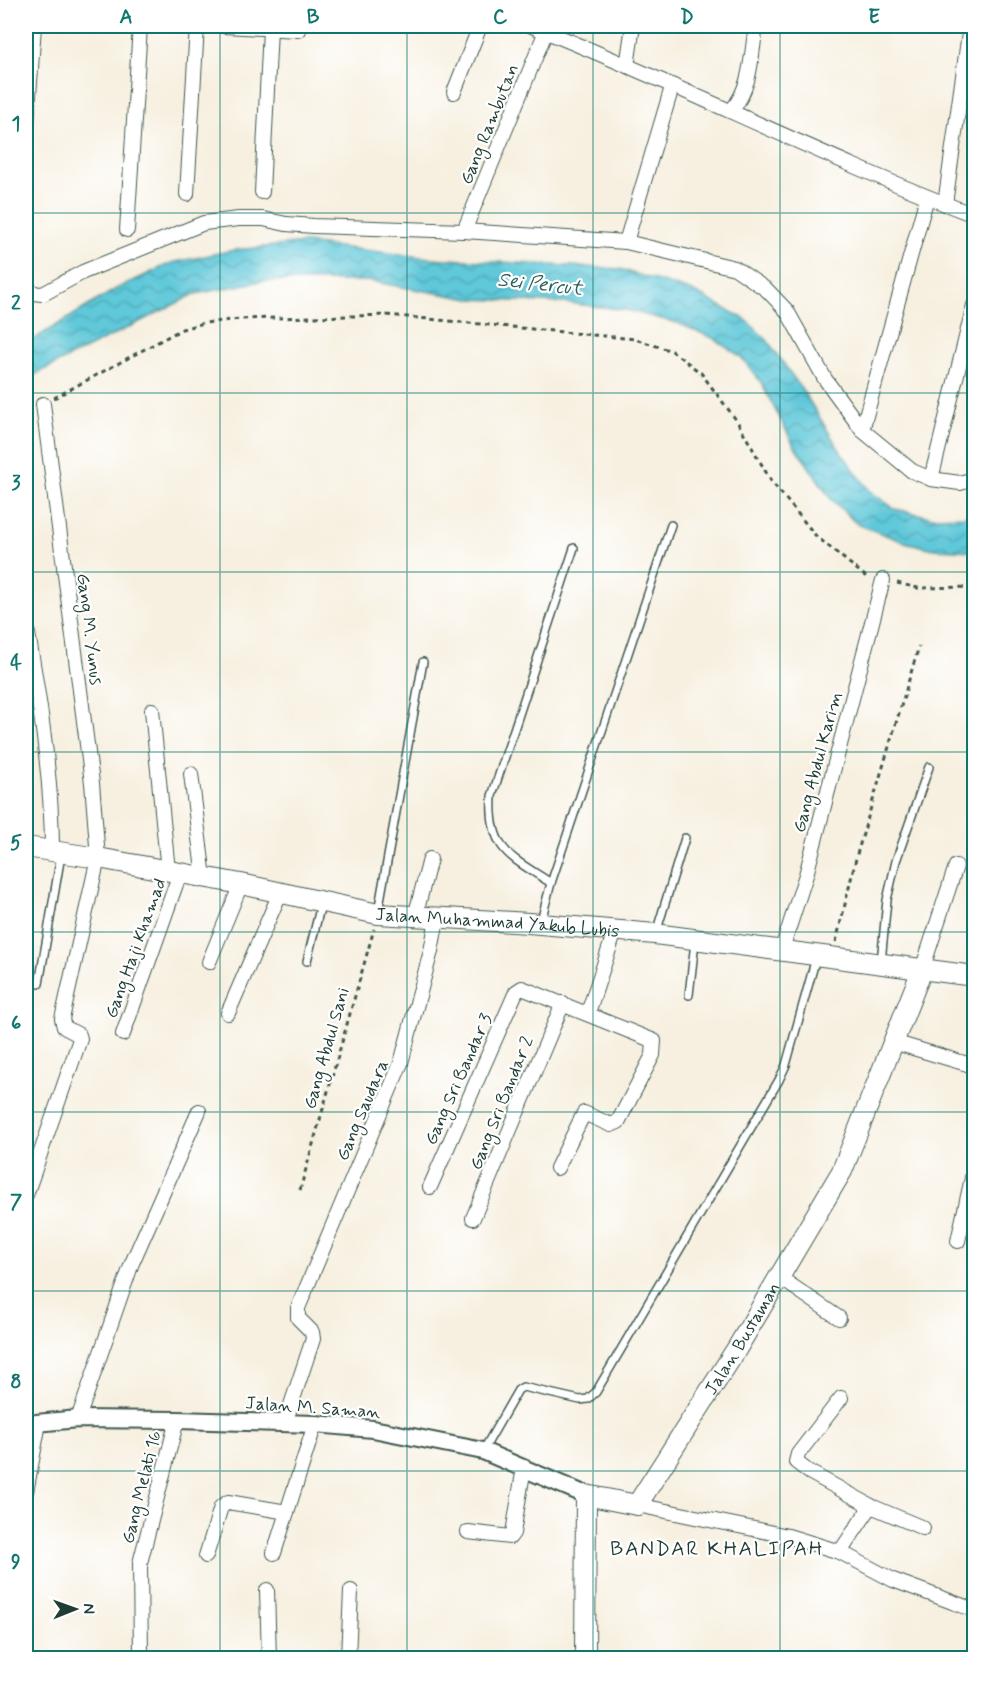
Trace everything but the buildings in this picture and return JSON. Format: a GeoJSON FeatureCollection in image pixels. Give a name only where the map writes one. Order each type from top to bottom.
{"type":"FeatureCollection","features":[{"type":"Feature","properties":{"kind":"main road","name":"Jalan Muhammad Yakub Lubis"},"geometry":{"type":"LineString","coordinates":[[26,847],[240,884],[378,915],[540,924],[655,934],[975,976]]}},
{"type":"Feature","properties":{"kind":"main road","name":"Jalan Bustaman"},"geometry":{"type":"LineString","coordinates":[[637,1505],[736,1350],[842,1171],[922,970]]}},
{"type":"Feature","properties":{"kind":"main road"},"geometry":{"type":"LineString","coordinates":[[585,1659],[586,1495],[637,1505]]}},
{"type":"Feature","properties":{"kind":"street"},"geometry":{"type":"LineString","coordinates":[[26,138],[34,26]]}},
{"type":"Feature","properties":{"kind":"street"},"geometry":{"type":"LineString","coordinates":[[126,230],[140,26]]}},
{"type":"Feature","properties":{"kind":"street"},"geometry":{"type":"LineString","coordinates":[[187,194],[197,26]]}},
{"type":"Feature","properties":{"kind":"street"},"geometry":{"type":"LineString","coordinates":[[224,26],[298,30]]}},
{"type":"Feature","properties":{"kind":"street"},"geometry":{"type":"LineString","coordinates":[[454,92],[480,26]]}},
{"type":"Feature","properties":{"kind":"street"},"geometry":{"type":"LineString","coordinates":[[532,26],[731,111],[794,141],[975,215]]}},
{"type":"Feature","properties":{"kind":"street"},"geometry":{"type":"LineString","coordinates":[[627,66],[633,26]]}},
{"type":"Feature","properties":{"kind":"street"},"geometry":{"type":"LineString","coordinates":[[731,111],[740,101],[747,87],[756,26]]}},
{"type":"Feature","properties":{"kind":"street"},"geometry":{"type":"LineString","coordinates":[[945,204],[970,26]]}},
{"type":"Feature","properties":{"kind":"street"},"geometry":{"type":"LineString","coordinates":[[262,192],[270,28]]}},
{"type":"Feature","properties":{"kind":"street","name":"Gang Rambutan"},"geometry":{"type":"LineString","coordinates":[[464,231],[546,31]]}},
{"type":"Feature","properties":{"kind":"street"},"geometry":{"type":"LineString","coordinates":[[626,242],[672,87]]}},
{"type":"Feature","properties":{"kind":"street"},"geometry":{"type":"LineString","coordinates":[[862,430],[927,197]]}},
{"type":"Feature","properties":{"kind":"street"},"geometry":{"type":"LineString","coordinates":[[26,284],[30,291],[43,294],[83,272],[204,223],[263,219],[286,224],[314,226],[464,231],[626,242],[735,268],[768,290],[786,311],[825,379],[862,430],[912,471],[931,479],[960,483],[975,479]]}},
{"type":"Feature","properties":{"kind":"street"},"geometry":{"type":"LineString","coordinates":[[931,479],[975,305]]}},
{"type":"Feature","properties":{"kind":"street","name":"Gang M. Yunus"},"geometry":{"type":"LineString","coordinates":[[26,1195],[80,1039],[79,1035],[64,1027],[62,1019],[98,858],[92,783],[43,404]]}},
{"type":"Feature","properties":{"kind":"street","name":"Gang Abdul Karim"},"geometry":{"type":"LineString","coordinates":[[781,951],[806,875],[884,580]]}},
{"type":"Feature","properties":{"kind":"street"},"geometry":{"type":"LineString","coordinates":[[26,622],[35,669],[57,852]]}},
{"type":"Feature","properties":{"kind":"street"},"geometry":{"type":"LineString","coordinates":[[152,710],[174,872]]}},
{"type":"Feature","properties":{"kind":"street"},"geometry":{"type":"LineString","coordinates":[[191,774],[204,878]]}},
{"type":"Feature","properties":{"kind":"street"},"geometry":{"type":"LineString","coordinates":[[415,917],[430,859]]}},
{"type":"Feature","properties":{"kind":"street"},"geometry":{"type":"LineString","coordinates":[[922,970],[956,866]]}},
{"type":"Feature","properties":{"kind":"street","name":"Gang Haji Khamad"},"geometry":{"type":"LineString","coordinates":[[123,1034],[174,872]]}},
{"type":"Feature","properties":{"kind":"street"},"geometry":{"type":"LineString","coordinates":[[209,962],[240,884]]}},
{"type":"Feature","properties":{"kind":"street"},"geometry":{"type":"LineString","coordinates":[[228,1013],[280,893]]}},
{"type":"Feature","properties":{"kind":"street","name":"Gang Saudara"},"geometry":{"type":"LineString","coordinates":[[285,1423],[313,1339],[312,1332],[298,1318],[298,1308],[401,1063],[431,951],[437,918]]}},
{"type":"Feature","properties":{"kind":"street"},"geometry":{"type":"LineString","coordinates":[[588,1013],[615,931]]}},
{"type":"Feature","properties":{"kind":"street","name":"Gang Sri Bandar 3"},"geometry":{"type":"LineString","coordinates":[[430,1187],[516,992],[522,988],[563,1003]]}},
{"type":"Feature","properties":{"kind":"street"},"geometry":{"type":"LineString","coordinates":[[557,1168],[584,1113],[611,1125],[618,1122],[653,1055],[655,1045],[651,1039],[563,1003]]}},
{"type":"Feature","properties":{"kind":"street","name":"Gang Sri Bandar 2"},"geometry":{"type":"LineString","coordinates":[[473,1218],[563,1003]]}},
{"type":"Feature","properties":{"kind":"street"},"geometry":{"type":"LineString","coordinates":[[893,1042],[975,1066]]}},
{"type":"Feature","properties":{"kind":"street"},"geometry":{"type":"LineString","coordinates":[[78,1419],[132,1263],[199,1111]]}},
{"type":"Feature","properties":{"kind":"street"},"geometry":{"type":"LineString","coordinates":[[958,1241],[975,1169]]}},
{"type":"Feature","properties":{"kind":"street"},"geometry":{"type":"LineString","coordinates":[[779,1277],[839,1318]]}},
{"type":"Feature","properties":{"kind":"street"},"geometry":{"type":"LineString","coordinates":[[841,1398],[798,1454],[796,1462],[808,1472],[871,1506],[923,1528]]}},
{"type":"Feature","properties":{"kind":"street","name":"Jalan M. Saman"},"geometry":{"type":"LineString","coordinates":[[32,1423],[78,1419],[177,1420],[315,1424],[373,1429],[483,1450],[586,1495]]}},
{"type":"Feature","properties":{"kind":"street","name":"Gang Melati 16"},"geometry":{"type":"LineString","coordinates":[[141,1659],[140,1563],[177,1420]]}},
{"type":"Feature","properties":{"kind":"street"},"geometry":{"type":"LineString","coordinates":[[26,1492],[32,1423]]}},
{"type":"Feature","properties":{"kind":"street"},"geometry":{"type":"LineString","coordinates":[[274,1553],[315,1424]]}},
{"type":"Feature","properties":{"kind":"street"},"geometry":{"type":"LineString","coordinates":[[468,1532],[510,1537],[513,1533],[524,1467]]}},
{"type":"Feature","properties":{"kind":"street"},"geometry":{"type":"LineString","coordinates":[[206,1556],[221,1507],[228,1502],[286,1512]]}},
{"type":"Feature","properties":{"kind":"street"},"geometry":{"type":"LineString","coordinates":[[637,1505],[788,1536],[840,1552],[893,1580],[975,1610]]}},
{"type":"Feature","properties":{"kind":"street"},"geometry":{"type":"LineString","coordinates":[[840,1552],[871,1506]]}},
{"type":"Feature","properties":{"kind":"street"},"geometry":{"type":"LineString","coordinates":[[267,1590],[269,1659]]}},
{"type":"Feature","properties":{"kind":"street"},"geometry":{"type":"LineString","coordinates":[[348,1659],[351,1591]]}},
{"type":"Feature","properties":{"kind":"lane"},"geometry":{"type":"LineString","coordinates":[[540,924],[551,883],[671,525]]}},
{"type":"Feature","properties":{"kind":"lane"},"geometry":{"type":"LineString","coordinates":[[551,883],[506,853],[495,836],[491,815],[492,796],[574,548]]}},
{"type":"Feature","properties":{"kind":"lane"},"geometry":{"type":"LineString","coordinates":[[378,915],[423,662]]}},
{"type":"Feature","properties":{"kind":"lane"},"geometry":{"type":"LineString","coordinates":[[881,964],[887,900],[896,861],[929,767]]}},
{"type":"Feature","properties":{"kind":"lane"},"geometry":{"type":"LineString","coordinates":[[655,934],[685,838]]}},
{"type":"Feature","properties":{"kind":"lane"},"geometry":{"type":"LineString","coordinates":[[39,984],[57,852]]}},
{"type":"Feature","properties":{"kind":"lane"},"geometry":{"type":"LineString","coordinates":[[307,961],[321,902]]}},
{"type":"Feature","properties":{"kind":"lane"},"geometry":{"type":"LineString","coordinates":[[689,995],[695,940]]}},
{"type":"Feature","properties":{"kind":"lane"},"geometry":{"type":"LineString","coordinates":[[483,1450],[518,1390],[523,1387],[580,1400],[588,1399],[596,1392],[779,1080],[786,1065],[817,956]]}},
{"type":"Feature","properties":{"kind":"path"},"geometry":{"type":"LineString","coordinates":[[43,404],[182,329],[204,323],[242,319],[387,315],[634,339],[672,351],[701,373],[737,421],[771,481],[816,536],[865,576],[918,588],[975,587]]}},
{"type":"Feature","properties":{"kind":"path"},"geometry":{"type":"LineString","coordinates":[[838,939],[857,854],[919,646]]}},
{"type":"Feature","properties":{"kind":"path","name":"Gang Abdul Sani"},"geometry":{"type":"LineString","coordinates":[[300,1190],[378,915]]}},
{"type":"Feature","properties":{"kind":"water","name":"Sei Percut"},"geometry":{"type":"Polygon","coordinates":[[[305,243],[430,258],[620,269],[694,292],[745,319],[767,340],[803,391],[841,452],[870,491],[895,509],[932,517],[964,516],[974,513],[974,551],[934,549],[904,542],[857,524],[831,499],[794,445],[760,381],[741,357],[713,338],[677,323],[626,310],[566,303],[470,299],[369,281],[263,281],[195,294],[26,379],[26,344],[116,289],[171,263],[234,250],[305,243]]]}},
{"type":"Feature","properties":{"kind":"district","name":"BANDAR KHALIPAH"},"geometry":{"type":"Point","coordinates":[717,1548]}}]}
